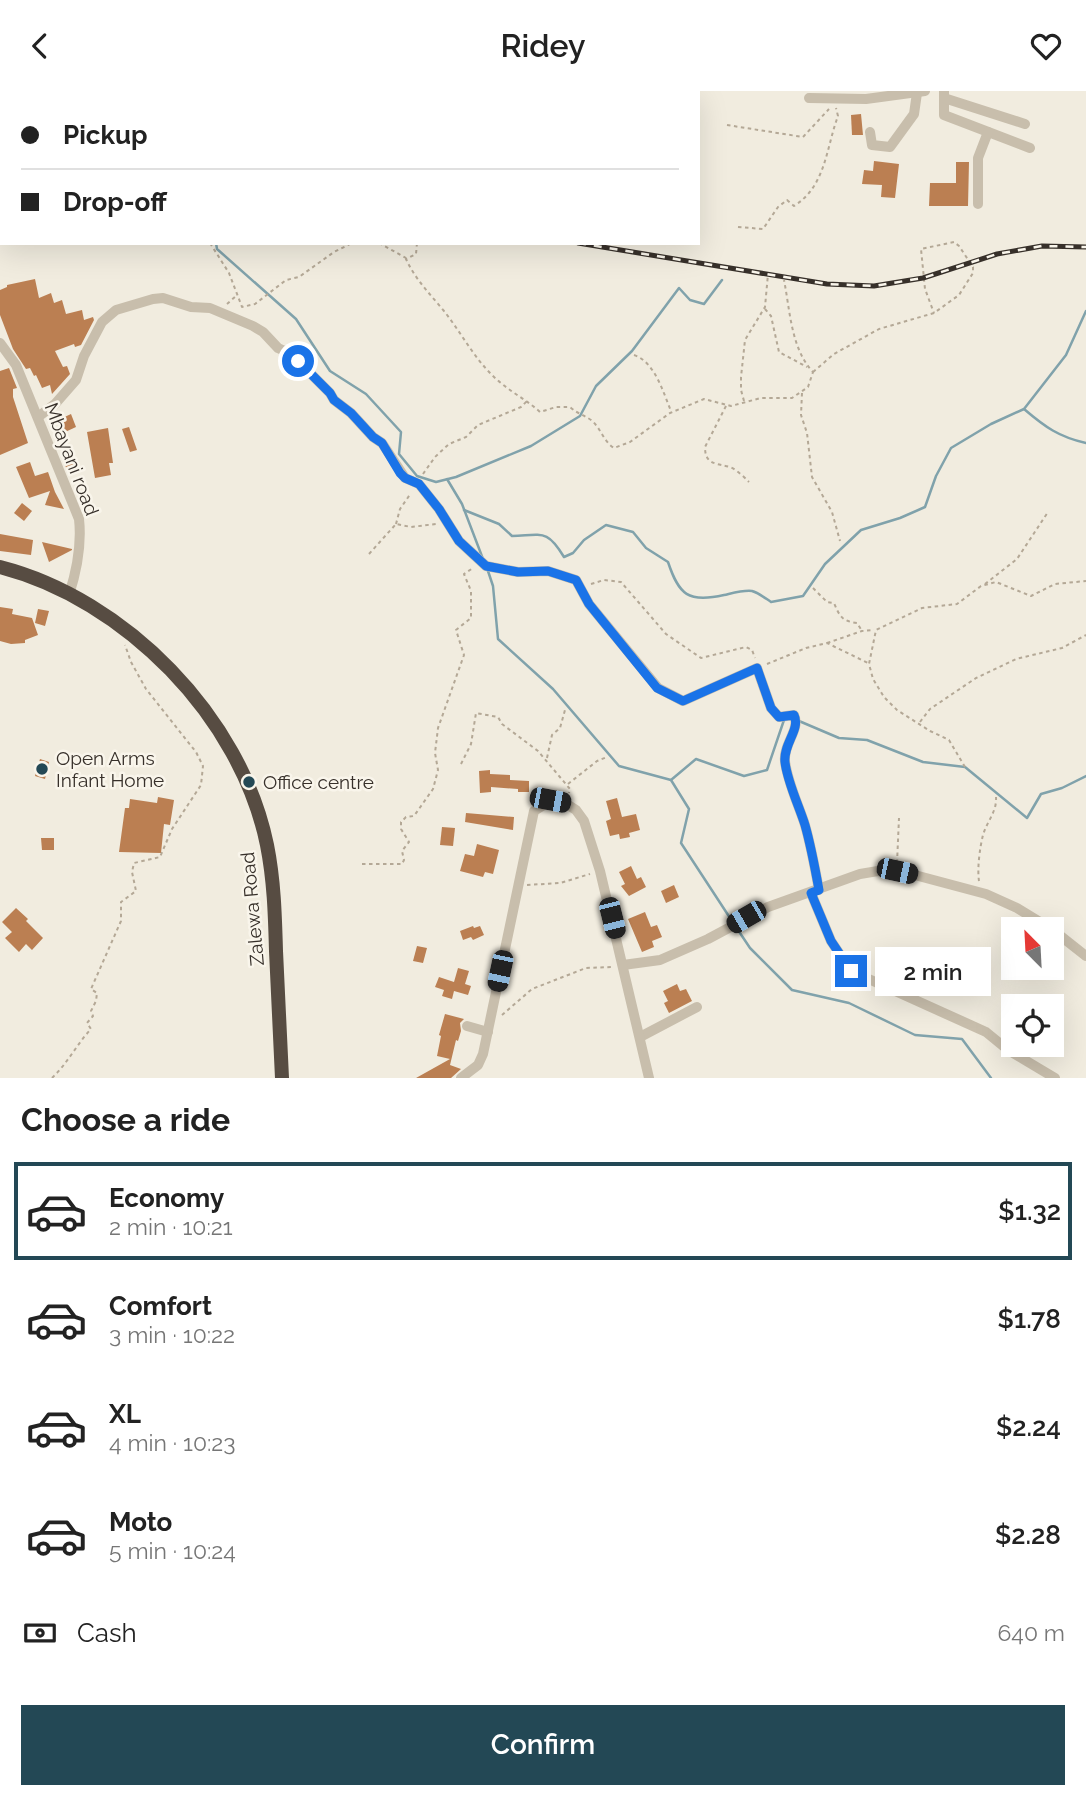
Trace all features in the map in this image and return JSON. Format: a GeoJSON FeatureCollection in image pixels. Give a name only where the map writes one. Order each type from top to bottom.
{"type":"FeatureCollection","features":[{"type":"Feature","properties":{"kind":"highway","name":"Zalewa Road"},"geometry":{"type":"LineString","coordinates":[[0,568],[19,572],[69,595],[119,624],[161,660],[203,707],[223,738],[256,808],[266,843],[274,902],[282,1078]]}},
{"type":"Feature","properties":{"kind":"street"},"geometry":{"type":"LineString","coordinates":[[809,98],[866,99],[921,92],[914,114],[890,147],[872,145],[870,132]]}},
{"type":"Feature","properties":{"kind":"street"},"geometry":{"type":"LineString","coordinates":[[1024,124],[944,95],[944,115],[1030,148]]}},
{"type":"Feature","properties":{"kind":"street"},"geometry":{"type":"LineString","coordinates":[[978,204],[978,158],[988,132]]}},
{"type":"Feature","properties":{"kind":"street"},"geometry":{"type":"LineString","coordinates":[[38,417],[55,404],[76,380],[90,341],[103,322],[116,310],[145,300],[163,298],[191,307],[210,308],[263,332],[278,348],[298,361],[334,400],[382,443],[405,478],[417,483],[448,522],[459,541],[486,566],[518,572],[548,571],[576,580],[589,604],[657,688],[683,701],[757,668],[771,708],[779,717],[794,715],[796,720],[797,725],[787,743],[785,762],[806,829],[815,891],[831,941],[851,971],[986,1033],[1008,1050],[1055,1078]]}},
{"type":"Feature","properties":{"kind":"street","name":"Mbayani road"},"geometry":{"type":"LineString","coordinates":[[0,343],[16,365],[79,519],[81,538],[76,573],[69,595]]}},
{"type":"Feature","properties":{"kind":"street"},"geometry":{"type":"LineString","coordinates":[[461,1078],[478,1065],[488,1030],[534,811],[550,800],[565,803],[576,810],[584,821],[600,871],[649,1078]]}},
{"type":"Feature","properties":{"kind":"street"},"geometry":{"type":"LineString","coordinates":[[623,965],[660,960],[708,939],[746,917],[860,874],[878,871],[897,871],[986,894],[1017,908],[1053,930],[1086,956]]}},
{"type":"Feature","properties":{"kind":"street"},"geometry":{"type":"LineString","coordinates":[[640,1037],[697,1007]]}},
{"type":"Feature","properties":{"kind":"street"},"geometry":{"type":"LineString","coordinates":[[467,1026],[488,1030]]}},
{"type":"Feature","properties":{"kind":"path"},"geometry":{"type":"LineString","coordinates":[[727,125],[803,137],[835,103],[838,116],[824,165],[807,198],[794,206],[787,200],[778,207],[763,229],[737,227]]}},
{"type":"Feature","properties":{"kind":"path"},"geometry":{"type":"LineString","coordinates":[[383,245],[406,258],[412,273],[500,382],[541,412],[556,407],[570,407],[580,416],[591,420],[606,443],[614,448],[630,442],[671,412],[704,398],[726,405],[761,398],[792,398],[808,387],[813,372],[834,354],[879,330],[934,313],[959,295],[973,273],[971,263],[954,242],[921,249],[925,289],[934,313]]}},
{"type":"Feature","properties":{"kind":"path"},"geometry":{"type":"LineString","coordinates":[[211,245],[229,273],[242,307],[255,304],[286,280],[299,277],[348,245]]}},
{"type":"Feature","properties":{"kind":"path"},"geometry":{"type":"LineString","coordinates":[[406,258],[416,254],[417,245]]}},
{"type":"Feature","properties":{"kind":"path"},"geometry":{"type":"LineString","coordinates":[[745,402],[741,390],[745,340],[764,308],[768,274]]}},
{"type":"Feature","properties":{"kind":"path"},"geometry":{"type":"LineString","coordinates":[[784,280],[791,320],[801,354],[813,372]]}},
{"type":"Feature","properties":{"kind":"path"},"geometry":{"type":"LineString","coordinates":[[227,305],[238,295]]}},
{"type":"Feature","properties":{"kind":"path"},"geometry":{"type":"LineString","coordinates":[[764,308],[771,316],[779,352],[808,367]]}},
{"type":"Feature","properties":{"kind":"path"},"geometry":{"type":"LineString","coordinates":[[634,355],[643,360],[653,372],[671,412]]}},
{"type":"Feature","properties":{"kind":"path"},"geometry":{"type":"LineString","coordinates":[[802,392],[801,415],[807,433],[812,477],[832,512],[840,541]]}},
{"type":"Feature","properties":{"kind":"path"},"geometry":{"type":"LineString","coordinates":[[369,554],[396,524],[400,509],[435,457],[449,444],[466,437],[478,425],[521,407],[528,400]]}},
{"type":"Feature","properties":{"kind":"path"},"geometry":{"type":"LineString","coordinates":[[726,405],[705,447],[705,453],[713,464],[731,467],[750,482]]}},
{"type":"Feature","properties":{"kind":"path"},"geometry":{"type":"LineString","coordinates":[[576,580],[590,584],[604,580],[621,582],[666,634],[701,658],[746,647],[752,650],[757,668],[806,648],[862,631],[876,630],[922,608],[957,604],[1017,559],[1048,512]]}},
{"type":"Feature","properties":{"kind":"path"},"geometry":{"type":"LineString","coordinates":[[396,524],[411,527],[448,522]]}},
{"type":"Feature","properties":{"kind":"path"},"geometry":{"type":"LineString","coordinates":[[362,864],[402,864],[404,860],[401,851],[409,842],[401,829],[401,822],[414,816],[434,786],[438,770],[435,753],[438,728],[464,655],[456,630],[472,616],[471,591],[464,574],[473,567],[478,558]]}},
{"type":"Feature","properties":{"kind":"path"},"geometry":{"type":"LineString","coordinates":[[981,586],[996,582],[1031,596],[1055,584],[1086,581]]}},
{"type":"Feature","properties":{"kind":"path"},"geometry":{"type":"LineString","coordinates":[[813,588],[827,602],[834,603],[838,616],[844,621],[857,623],[862,631]]}},
{"type":"Feature","properties":{"kind":"path"},"geometry":{"type":"LineString","coordinates":[[51,1078],[92,1029],[87,1023],[93,1016],[91,1011],[97,993],[91,989],[121,921],[121,902],[136,891],[132,872],[134,863],[160,857],[172,829],[201,785],[203,766],[196,752],[146,689],[131,662],[119,624]]}},
{"type":"Feature","properties":{"kind":"path"},"geometry":{"type":"LineString","coordinates":[[876,630],[869,664],[873,679],[884,697],[897,710],[949,740],[965,767]]}},
{"type":"Feature","properties":{"kind":"path"},"geometry":{"type":"LineString","coordinates":[[919,724],[930,709],[976,678],[1016,659],[1062,647],[1086,635]]}},
{"type":"Feature","properties":{"kind":"path"},"geometry":{"type":"LineString","coordinates":[[827,643],[869,664]]}},
{"type":"Feature","properties":{"kind":"path"},"geometry":{"type":"LineString","coordinates":[[546,759],[552,735],[560,727],[565,710]]}},
{"type":"Feature","properties":{"kind":"path"},"geometry":{"type":"LineString","coordinates":[[461,764],[471,744],[476,713],[498,717],[502,724],[522,736],[546,759],[568,785],[570,789],[565,803]]}},
{"type":"Feature","properties":{"kind":"path"},"geometry":{"type":"LineString","coordinates":[[568,785],[597,761],[607,757]]}},
{"type":"Feature","properties":{"kind":"path"},"geometry":{"type":"LineString","coordinates":[[986,894],[980,886],[978,874],[983,835],[996,806],[996,797]]}},
{"type":"Feature","properties":{"kind":"path"},"geometry":{"type":"LineString","coordinates":[[897,871],[899,818]]}},
{"type":"Feature","properties":{"kind":"path"},"geometry":{"type":"LineString","coordinates":[[519,885],[560,883],[600,871]]}},
{"type":"Feature","properties":{"kind":"path"},"geometry":{"type":"LineString","coordinates":[[488,1030],[532,989],[586,968],[623,965]]}},
{"type":"Feature","properties":{"kind":"building"},"geometry":{"type":"Polygon","coordinates":[[[861,114],[863,135],[852,135],[851,115],[861,114]]]}},
{"type":"Feature","properties":{"kind":"building"},"geometry":{"type":"Polygon","coordinates":[[[874,161],[899,164],[895,198],[881,197],[882,185],[862,184],[864,170],[873,171],[874,161]]]}},
{"type":"Feature","properties":{"kind":"building"},"geometry":{"type":"Polygon","coordinates":[[[956,162],[969,162],[968,206],[929,206],[930,183],[956,183],[956,162]]]}},
{"type":"Feature","properties":{"kind":"building"},"geometry":{"type":"Polygon","coordinates":[[[35,279],[39,298],[51,293],[54,303],[62,300],[66,314],[82,310],[84,320],[93,317],[94,320],[81,345],[75,347],[74,344],[55,351],[70,374],[52,394],[50,385],[42,388],[36,375],[34,376],[30,368],[26,369],[13,349],[0,315],[0,290],[7,285],[35,279]]]}},
{"type":"Feature","properties":{"kind":"building"},"geometry":{"type":"Polygon","coordinates":[[[9,368],[17,388],[13,389],[13,397],[28,443],[0,455],[0,371],[9,368]]]}},
{"type":"Feature","properties":{"kind":"building"},"geometry":{"type":"Polygon","coordinates":[[[71,414],[76,427],[63,433],[58,420],[71,414]]]}},
{"type":"Feature","properties":{"kind":"building"},"geometry":{"type":"Polygon","coordinates":[[[129,427],[137,450],[130,452],[122,429],[129,427]]]}},
{"type":"Feature","properties":{"kind":"building"},"geometry":{"type":"Polygon","coordinates":[[[108,428],[113,463],[109,463],[111,475],[95,478],[87,432],[108,428]]]}},
{"type":"Feature","properties":{"kind":"building"},"geometry":{"type":"Polygon","coordinates":[[[70,450],[77,465],[67,470],[61,454],[70,450]]]}},
{"type":"Feature","properties":{"kind":"building"},"geometry":{"type":"Polygon","coordinates":[[[30,462],[35,476],[48,472],[64,509],[45,505],[50,491],[29,498],[16,467],[30,462]]]}},
{"type":"Feature","properties":{"kind":"building"},"geometry":{"type":"Polygon","coordinates":[[[22,503],[32,511],[24,521],[14,513],[22,503]]]}},
{"type":"Feature","properties":{"kind":"building"},"geometry":{"type":"Polygon","coordinates":[[[0,534],[33,540],[31,555],[0,551],[0,534]]]}},
{"type":"Feature","properties":{"kind":"building"},"geometry":{"type":"Polygon","coordinates":[[[42,542],[72,549],[72,550],[49,562],[42,542]]]}},
{"type":"Feature","properties":{"kind":"building"},"geometry":{"type":"Polygon","coordinates":[[[0,607],[13,609],[12,614],[32,618],[38,635],[25,640],[25,643],[11,644],[0,641],[0,607]]]}},
{"type":"Feature","properties":{"kind":"building"},"geometry":{"type":"Polygon","coordinates":[[[38,609],[49,611],[45,626],[35,623],[38,609]]]}},
{"type":"Feature","properties":{"kind":"building","name":"Open Arms Infant Home"},"geometry":{"type":"Polygon","coordinates":[[[40,759],[49,762],[45,779],[35,776],[40,759]]]}},
{"type":"Feature","properties":{"kind":"building"},"geometry":{"type":"Polygon","coordinates":[[[490,770],[490,774],[510,775],[510,780],[529,781],[529,792],[491,787],[491,792],[480,793],[479,771],[490,770]]]}},
{"type":"Feature","properties":{"kind":"building"},"geometry":{"type":"Polygon","coordinates":[[[158,797],[174,800],[170,825],[164,824],[161,853],[119,852],[125,808],[129,808],[130,799],[157,803],[158,797]]]}},
{"type":"Feature","properties":{"kind":"building"},"geometry":{"type":"Polygon","coordinates":[[[617,798],[622,817],[636,814],[640,830],[629,833],[630,837],[620,839],[619,834],[610,836],[606,821],[611,819],[606,801],[617,798]]]}},
{"type":"Feature","properties":{"kind":"building"},"geometry":{"type":"Polygon","coordinates":[[[466,813],[514,817],[513,830],[465,822],[466,813]]]}},
{"type":"Feature","properties":{"kind":"building"},"geometry":{"type":"Polygon","coordinates":[[[442,827],[455,828],[453,846],[440,845],[442,827]]]}},
{"type":"Feature","properties":{"kind":"building"},"geometry":{"type":"Polygon","coordinates":[[[41,838],[54,838],[54,850],[42,850],[41,838]]]}},
{"type":"Feature","properties":{"kind":"building"},"geometry":{"type":"Polygon","coordinates":[[[477,844],[499,850],[493,874],[485,872],[483,877],[460,871],[465,854],[474,856],[477,844]]]}},
{"type":"Feature","properties":{"kind":"building"},"geometry":{"type":"Polygon","coordinates":[[[631,866],[637,879],[641,877],[646,887],[629,896],[621,886],[625,884],[619,872],[631,866]]]}},
{"type":"Feature","properties":{"kind":"building"},"geometry":{"type":"Polygon","coordinates":[[[674,885],[679,897],[666,903],[661,891],[674,885]]]}},
{"type":"Feature","properties":{"kind":"building"},"geometry":{"type":"Polygon","coordinates":[[[16,908],[43,938],[32,950],[26,944],[19,952],[5,938],[12,932],[2,922],[16,908]]]}},
{"type":"Feature","properties":{"kind":"building"},"geometry":{"type":"Polygon","coordinates":[[[645,912],[651,927],[657,925],[662,937],[652,941],[654,947],[642,952],[628,919],[645,912]]]}},
{"type":"Feature","properties":{"kind":"building"},"geometry":{"type":"Polygon","coordinates":[[[480,926],[484,935],[473,940],[471,937],[463,940],[460,931],[480,926]]]}},
{"type":"Feature","properties":{"kind":"building"},"geometry":{"type":"Polygon","coordinates":[[[417,946],[427,948],[423,963],[413,961],[417,946]]]}},
{"type":"Feature","properties":{"kind":"building"},"geometry":{"type":"Polygon","coordinates":[[[458,968],[469,971],[465,984],[471,986],[468,995],[454,991],[452,999],[442,996],[444,990],[435,987],[439,977],[454,982],[458,968]]]}},
{"type":"Feature","properties":{"kind":"building"},"geometry":{"type":"Polygon","coordinates":[[[677,984],[680,991],[686,989],[692,1001],[669,1013],[664,1003],[668,1001],[663,991],[677,984]]]}},
{"type":"Feature","properties":{"kind":"building"},"geometry":{"type":"Polygon","coordinates":[[[445,1014],[464,1019],[460,1023],[461,1031],[450,1065],[461,1069],[451,1078],[416,1078],[450,1059],[437,1056],[445,1014]]]}},
{"type":"Feature","properties":{"kind":"waterway"},"geometry":{"type":"LineString","coordinates":[[216,245],[217,249],[296,319],[330,371],[366,394],[401,432],[399,454],[417,476],[436,482],[456,477],[531,446],[580,416],[596,386],[632,351],[679,288],[690,300],[704,304],[722,280]]}},
{"type":"Feature","properties":{"kind":"waterway"},"geometry":{"type":"LineString","coordinates":[[464,510],[499,524],[512,536],[538,535],[548,538],[564,557],[573,553],[584,540],[606,525],[633,532],[646,548],[668,562],[676,582],[693,597],[752,591],[771,602],[803,596],[825,564],[861,530],[925,507],[936,476],[951,448],[991,424],[1024,409],[1066,355],[1086,311]]}},
{"type":"Feature","properties":{"kind":"waterway"},"geometry":{"type":"LineString","coordinates":[[1024,409],[1053,431],[1086,443]]}},
{"type":"Feature","properties":{"kind":"waterway"},"geometry":{"type":"LineString","coordinates":[[447,479],[462,504],[483,559]]}},
{"type":"Feature","properties":{"kind":"waterway"},"geometry":{"type":"LineString","coordinates":[[487,568],[493,586],[498,639],[553,689],[619,766],[671,780],[689,809],[681,843],[732,921]]}},
{"type":"Feature","properties":{"kind":"waterway"},"geometry":{"type":"LineString","coordinates":[[671,780],[696,759],[744,776],[767,770],[784,720]]}},
{"type":"Feature","properties":{"kind":"waterway"},"geometry":{"type":"LineString","coordinates":[[799,721],[839,738],[867,740],[923,762],[965,767],[1027,818],[1041,794],[1062,788],[1086,776]]}},
{"type":"Feature","properties":{"kind":"waterway"},"geometry":{"type":"LineString","coordinates":[[736,927],[750,948],[792,990],[849,1003],[915,1035],[962,1039],[991,1078]]}},
{"type":"Feature","properties":{"kind":"railway"},"geometry":{"type":"LineString","coordinates":[[590,245],[827,284],[874,286],[923,278],[997,254],[1042,246],[1086,247]]}},
{"type":"Feature","properties":{"kind":"place","name":"Open Arms Infant Home"},"geometry":{"type":"Point","coordinates":[42,769]}},
{"type":"Feature","properties":{"kind":"place","name":"Office centre"},"geometry":{"type":"Point","coordinates":[249,782]}},
{"type":"Feature","properties":{"kind":"route"},"geometry":{"type":"LineString","coordinates":[[298,361],[334,400],[382,443],[400,473],[419,484],[446,518],[459,541],[483,564],[518,572],[548,571],[576,580],[589,604],[657,688],[683,701],[757,668],[771,708],[779,717],[794,715],[796,720],[797,725],[787,743],[785,762],[806,829],[819,890],[811,893],[831,941],[851,971]]}}]}
